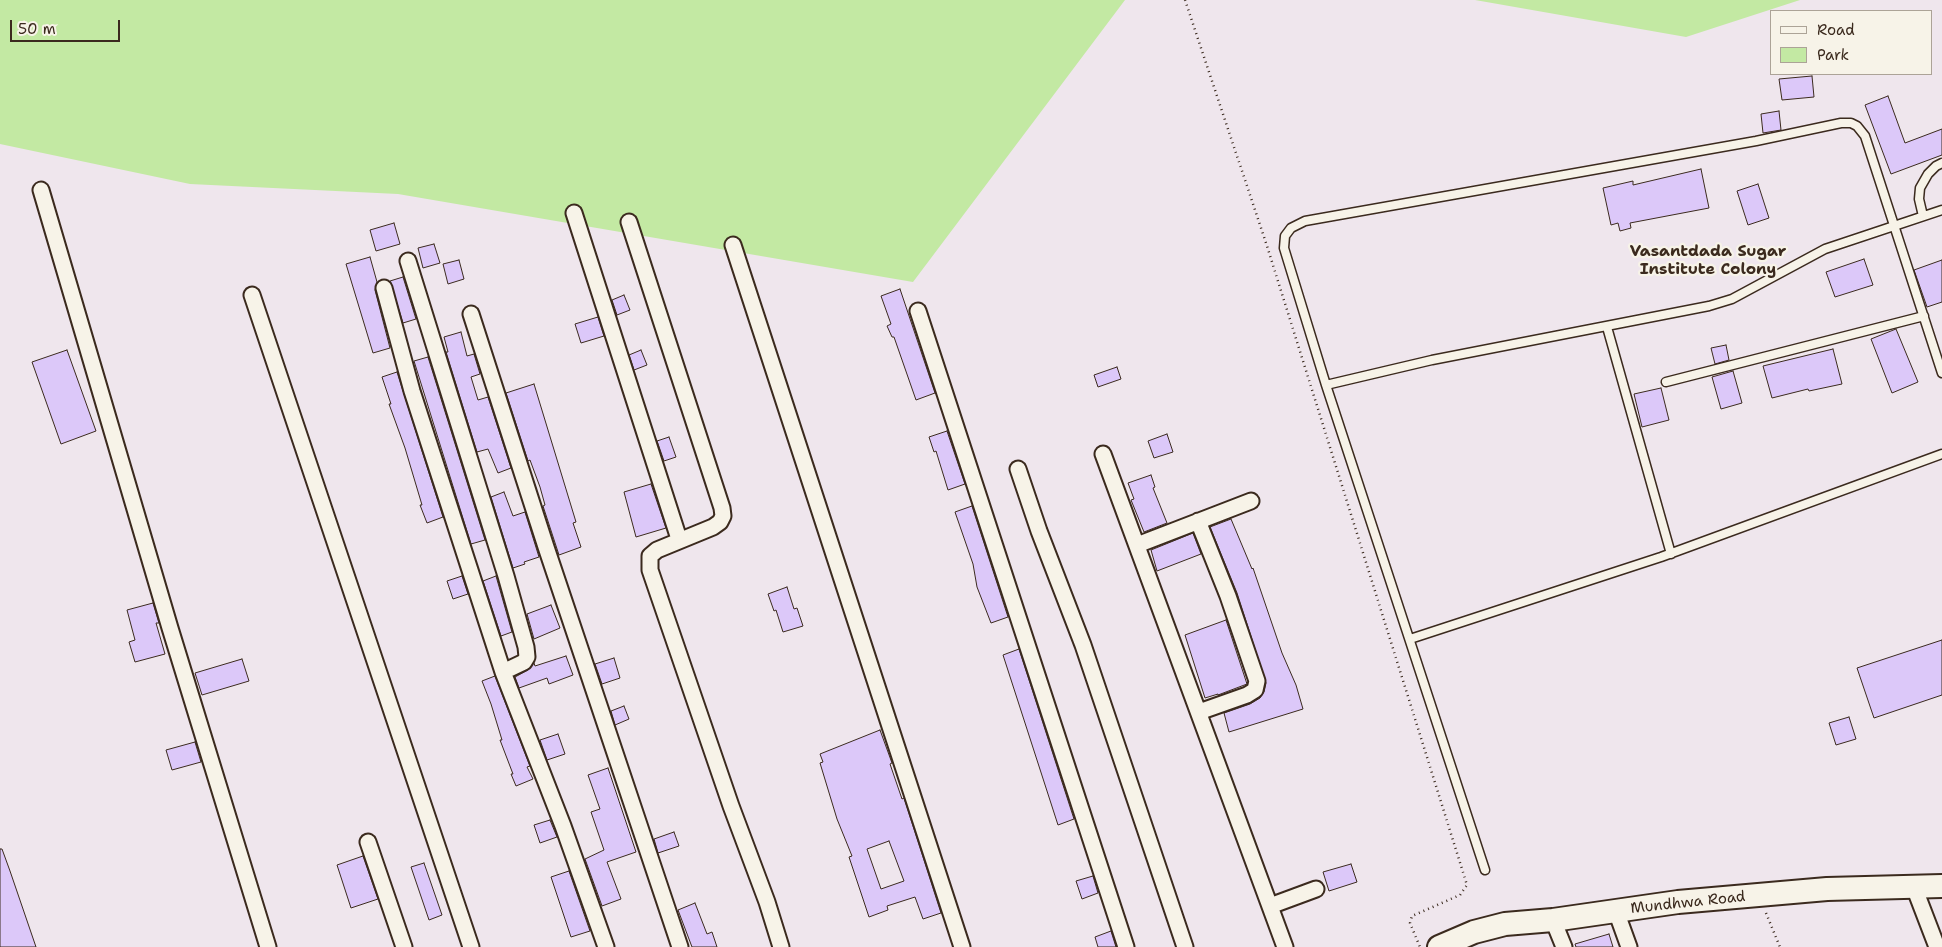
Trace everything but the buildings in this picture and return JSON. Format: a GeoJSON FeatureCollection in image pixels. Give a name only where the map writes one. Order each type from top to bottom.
{"type":"FeatureCollection","features":[{"type":"Feature","properties":{"kind":"main road","name":"Mundhwa Road"},"geometry":{"type":"LineString","coordinates":[[1442,946],[1474,932],[1505,924],[1553,920],[1678,902],[1827,889],[1942,886]]}},
{"type":"Feature","properties":{"kind":"street"},"geometry":{"type":"LineString","coordinates":[[41,190],[170,628],[268,947]]}},
{"type":"Feature","properties":{"kind":"street"},"geometry":{"type":"LineString","coordinates":[[574,213],[679,539]]}},
{"type":"Feature","properties":{"kind":"street"},"geometry":{"type":"LineString","coordinates":[[629,222],[723,516],[720,522],[713,527],[679,539],[657,550],[650,556],[650,570],[731,806],[767,902],[781,947]]}},
{"type":"Feature","properties":{"kind":"street"},"geometry":{"type":"LineString","coordinates":[[733,245],[962,947]]}},
{"type":"Feature","properties":{"kind":"street"},"geometry":{"type":"LineString","coordinates":[[408,262],[523,634],[527,657],[524,662],[503,672]]}},
{"type":"Feature","properties":{"kind":"street"},"geometry":{"type":"LineString","coordinates":[[384,288],[412,391],[503,672],[563,826],[606,947]]}},
{"type":"Feature","properties":{"kind":"street"},"geometry":{"type":"LineString","coordinates":[[252,295],[471,947]]}},
{"type":"Feature","properties":{"kind":"street"},"geometry":{"type":"LineString","coordinates":[[918,310],[1126,947]]}},
{"type":"Feature","properties":{"kind":"street"},"geometry":{"type":"LineString","coordinates":[[471,314],[546,547],[680,947]]}},
{"type":"Feature","properties":{"kind":"street"},"geometry":{"type":"LineString","coordinates":[[1104,454],[1285,947]]}},
{"type":"Feature","properties":{"kind":"street"},"geometry":{"type":"LineString","coordinates":[[1018,468],[1039,530],[1083,645],[1185,947]]}},
{"type":"Feature","properties":{"kind":"street"},"geometry":{"type":"LineString","coordinates":[[1137,545],[1251,501]]}},
{"type":"Feature","properties":{"kind":"street"},"geometry":{"type":"LineString","coordinates":[[1198,521],[1228,596],[1257,681],[1255,690],[1247,695],[1199,712]]}},
{"type":"Feature","properties":{"kind":"street"},"geometry":{"type":"LineString","coordinates":[[368,842],[404,947]]}},
{"type":"Feature","properties":{"kind":"street"},"geometry":{"type":"LineString","coordinates":[[1914,887],[1937,947]]}},
{"type":"Feature","properties":{"kind":"street"},"geometry":{"type":"LineString","coordinates":[[1270,906],[1316,889]]}},
{"type":"Feature","properties":{"kind":"street"},"geometry":{"type":"LineString","coordinates":[[1616,911],[1629,947]]}},
{"type":"Feature","properties":{"kind":"street"},"geometry":{"type":"LineString","coordinates":[[1553,920],[1564,947]]}},
{"type":"Feature","properties":{"kind":"lane"},"geometry":{"type":"LineString","coordinates":[[1485,870],[1326,385],[1284,248],[1285,236],[1291,228],[1305,221],[1756,141],[1840,123],[1851,123],[1857,126],[1865,136],[1942,373]]}},
{"type":"Feature","properties":{"kind":"lane"},"geometry":{"type":"LineString","coordinates":[[1923,216],[1919,199],[1920,188],[1928,174],[1942,163]]}},
{"type":"Feature","properties":{"kind":"lane"},"geometry":{"type":"LineString","coordinates":[[1326,385],[1432,360],[1709,306],[1732,299],[1825,249],[1942,210]]}},
{"type":"Feature","properties":{"kind":"lane"},"geometry":{"type":"LineString","coordinates":[[1666,382],[1924,316]]}},
{"type":"Feature","properties":{"kind":"lane"},"geometry":{"type":"LineString","coordinates":[[1607,327],[1671,554]]}},
{"type":"Feature","properties":{"kind":"lane"},"geometry":{"type":"LineString","coordinates":[[1410,639],[1671,554],[1942,454]]}},
{"type":"Feature","properties":{"kind":"path"},"geometry":{"type":"LineString","coordinates":[[1185,0],[1267,246],[1468,885],[1460,895],[1412,916],[1410,923],[1420,947]]}},
{"type":"Feature","properties":{"kind":"path"},"geometry":{"type":"LineString","coordinates":[[1759,895],[1780,947]]}},
{"type":"Feature","properties":{"kind":"green space"},"geometry":{"type":"Polygon","coordinates":[[[0,0],[1125,0],[913,282],[398,194],[190,184],[0,144],[0,0]]]}},
{"type":"Feature","properties":{"kind":"green space"},"geometry":{"type":"Polygon","coordinates":[[[1475,0],[1800,0],[1686,37],[1475,0]]]}},
{"type":"Feature","properties":{"kind":"district","name":"Vasantdada Sugar Institute Colony"},"geometry":{"type":"Point","coordinates":[1708,261]}}]}
